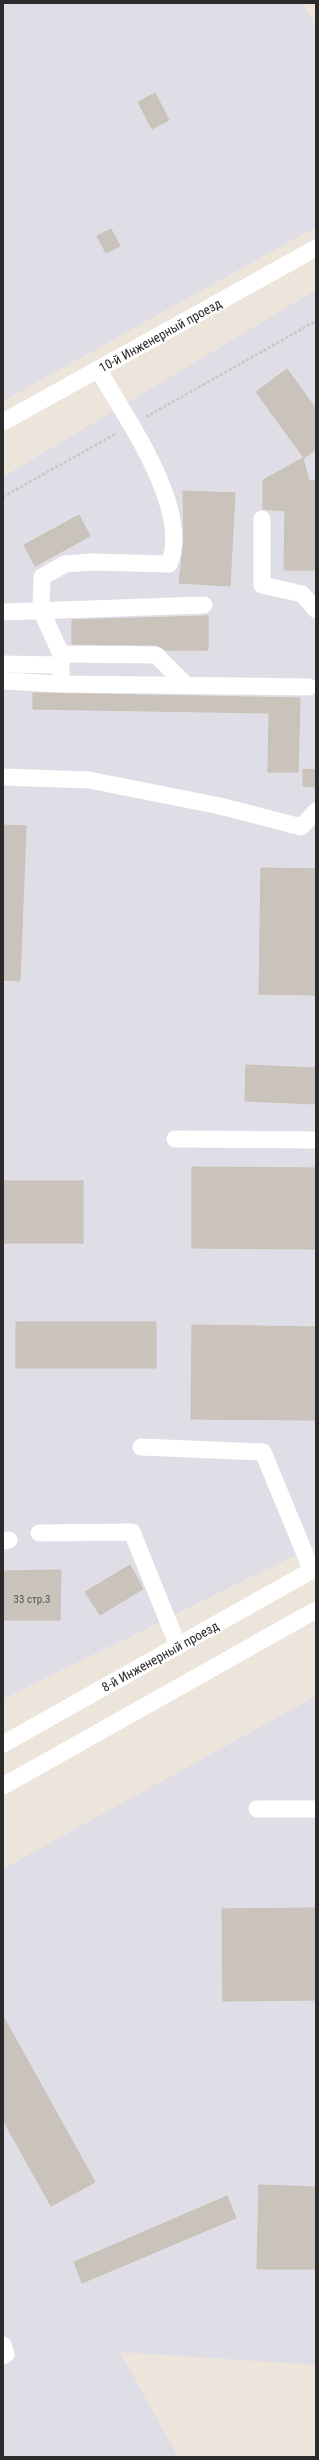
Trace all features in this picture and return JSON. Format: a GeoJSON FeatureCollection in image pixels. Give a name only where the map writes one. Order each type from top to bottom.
{"type":"FeatureCollection","features":[{"type":"Feature","properties":{"kind":"street","name":"10-й Инженерный проезд"},"geometry":{"type":"LineString","coordinates":[[3,422],[316,248]]}},
{"type":"Feature","properties":{"kind":"street"},"geometry":{"type":"LineString","coordinates":[[61,684],[60,659],[41,610],[42,577],[65,564],[91,562],[169,564],[173,556],[172,516],[160,479],[98,370]]}},
{"type":"Feature","properties":{"kind":"street"},"geometry":{"type":"LineString","coordinates":[[262,518],[262,585],[302,594],[316,610]]}},
{"type":"Feature","properties":{"kind":"street"},"geometry":{"type":"LineString","coordinates":[[3,612],[204,605]]}},
{"type":"Feature","properties":{"kind":"street"},"geometry":{"type":"LineString","coordinates":[[3,664],[60,659],[156,655],[186,686]]}},
{"type":"Feature","properties":{"kind":"street"},"geometry":{"type":"LineString","coordinates":[[3,681],[61,684],[308,687]]}},
{"type":"Feature","properties":{"kind":"street"},"geometry":{"type":"LineString","coordinates":[[3,777],[89,780],[220,806],[301,827],[316,811]]}},
{"type":"Feature","properties":{"kind":"street"},"geometry":{"type":"LineString","coordinates":[[175,1139],[316,1140]]}},
{"type":"Feature","properties":{"kind":"street"},"geometry":{"type":"LineString","coordinates":[[141,1446],[263,1452],[314,1569]]}},
{"type":"Feature","properties":{"kind":"street"},"geometry":{"type":"LineString","coordinates":[[39,1533],[132,1532],[178,1646]]}},
{"type":"Feature","properties":{"kind":"street","name":"8-й Инженерный проезд"},"geometry":{"type":"LineString","coordinates":[[3,1744],[314,1569]]}},
{"type":"Feature","properties":{"kind":"street"},"geometry":{"type":"LineString","coordinates":[[3,1786],[316,1610]]}},
{"type":"Feature","properties":{"kind":"street"},"geometry":{"type":"LineString","coordinates":[[257,1809],[316,1809]]}},
{"type":"Feature","properties":{"kind":"street"},"geometry":{"type":"LineString","coordinates":[[3,2345],[6,2354],[3,2356]]}},
{"type":"Feature","properties":{"kind":"path"},"geometry":{"type":"LineString","coordinates":[[3,497],[316,321]]}},
{"type":"Feature","properties":{"kind":"shaded area"},"geometry":{"type":"Polygon","coordinates":[[[3,3],[303,3],[316,27],[316,227],[3,401],[3,3]]]}},
{"type":"Feature","properties":{"kind":"shaded area"},"geometry":{"type":"Polygon","coordinates":[[[316,290],[316,1545],[3,1699],[3,477],[316,290]]]}},
{"type":"Feature","properties":{"kind":"shaded area"},"geometry":{"type":"Polygon","coordinates":[[[316,1696],[316,2365],[120,2352],[178,2457],[3,2457],[3,1869],[316,1696]]]}},
{"type":"Feature","properties":{"kind":"building"},"geometry":{"type":"Polygon","coordinates":[[[155,93],[169,120],[152,129],[138,102],[155,93]]]}},
{"type":"Feature","properties":{"kind":"building"},"geometry":{"type":"Polygon","coordinates":[[[111,229],[120,246],[106,253],[97,236],[111,229]]]}},
{"type":"Feature","properties":{"kind":"building"},"geometry":{"type":"Polygon","coordinates":[[[287,369],[316,409],[316,449],[304,458],[256,392],[287,369]]]}},
{"type":"Feature","properties":{"kind":"building"},"geometry":{"type":"Polygon","coordinates":[[[303,458],[309,481],[316,481],[316,570],[284,570],[285,511],[263,509],[263,480],[303,458]]]}},
{"type":"Feature","properties":{"kind":"building"},"geometry":{"type":"Polygon","coordinates":[[[183,491],[235,493],[230,586],[179,583],[184,541],[183,491]]]}},
{"type":"Feature","properties":{"kind":"building"},"geometry":{"type":"Polygon","coordinates":[[[79,515],[90,536],[35,566],[24,545],[79,515]]]}},
{"type":"Feature","properties":{"kind":"building"},"geometry":{"type":"Polygon","coordinates":[[[208,616],[208,650],[165,650],[156,645],[72,644],[72,620],[208,616]]]}},
{"type":"Feature","properties":{"kind":"building"},"geometry":{"type":"Polygon","coordinates":[[[33,693],[300,698],[298,772],[268,772],[269,713],[33,709],[33,693]]]}},
{"type":"Feature","properties":{"kind":"building"},"geometry":{"type":"Polygon","coordinates":[[[303,769],[316,770],[316,787],[303,786],[303,769]]]}},
{"type":"Feature","properties":{"kind":"building"},"geometry":{"type":"Polygon","coordinates":[[[3,825],[26,826],[20,981],[3,980],[3,825]]]}},
{"type":"Feature","properties":{"kind":"building"},"geometry":{"type":"Polygon","coordinates":[[[261,868],[316,869],[316,995],[259,994],[261,868]]]}},
{"type":"Feature","properties":{"kind":"building"},"geometry":{"type":"Polygon","coordinates":[[[246,1065],[316,1068],[316,1104],[245,1101],[246,1065]]]}},
{"type":"Feature","properties":{"kind":"building"},"geometry":{"type":"Polygon","coordinates":[[[192,1167],[316,1168],[316,1249],[192,1248],[192,1167]]]}},
{"type":"Feature","properties":{"kind":"building"},"geometry":{"type":"Polygon","coordinates":[[[3,1181],[83,1181],[83,1243],[3,1243],[3,1181]]]}},
{"type":"Feature","properties":{"kind":"building"},"geometry":{"type":"Polygon","coordinates":[[[16,1322],[156,1322],[156,1368],[16,1368],[16,1322]]]}},
{"type":"Feature","properties":{"kind":"building"},"geometry":{"type":"Polygon","coordinates":[[[192,1325],[316,1327],[316,1420],[191,1419],[192,1325]]]}},
{"type":"Feature","properties":{"kind":"building"},"geometry":{"type":"Polygon","coordinates":[[[130,1565],[143,1589],[100,1615],[85,1592],[130,1565]]]}},
{"type":"Feature","properties":{"kind":"building"},"geometry":{"type":"Polygon","coordinates":[[[61,1570],[60,1620],[3,1620],[3,1571],[61,1570]]]}},
{"type":"Feature","properties":{"kind":"building"},"geometry":{"type":"Polygon","coordinates":[[[316,1908],[316,2000],[223,2001],[222,1909],[316,1908]]]}},
{"type":"Feature","properties":{"kind":"building"},"geometry":{"type":"Polygon","coordinates":[[[3,2016],[95,2182],[51,2206],[3,2120],[3,2016]]]}},
{"type":"Feature","properties":{"kind":"building"},"geometry":{"type":"Polygon","coordinates":[[[259,2185],[316,2187],[316,2269],[257,2269],[259,2185]]]}},
{"type":"Feature","properties":{"kind":"building"},"geometry":{"type":"Polygon","coordinates":[[[227,2196],[236,2218],[82,2283],[74,2262],[227,2196]]]}}]}
